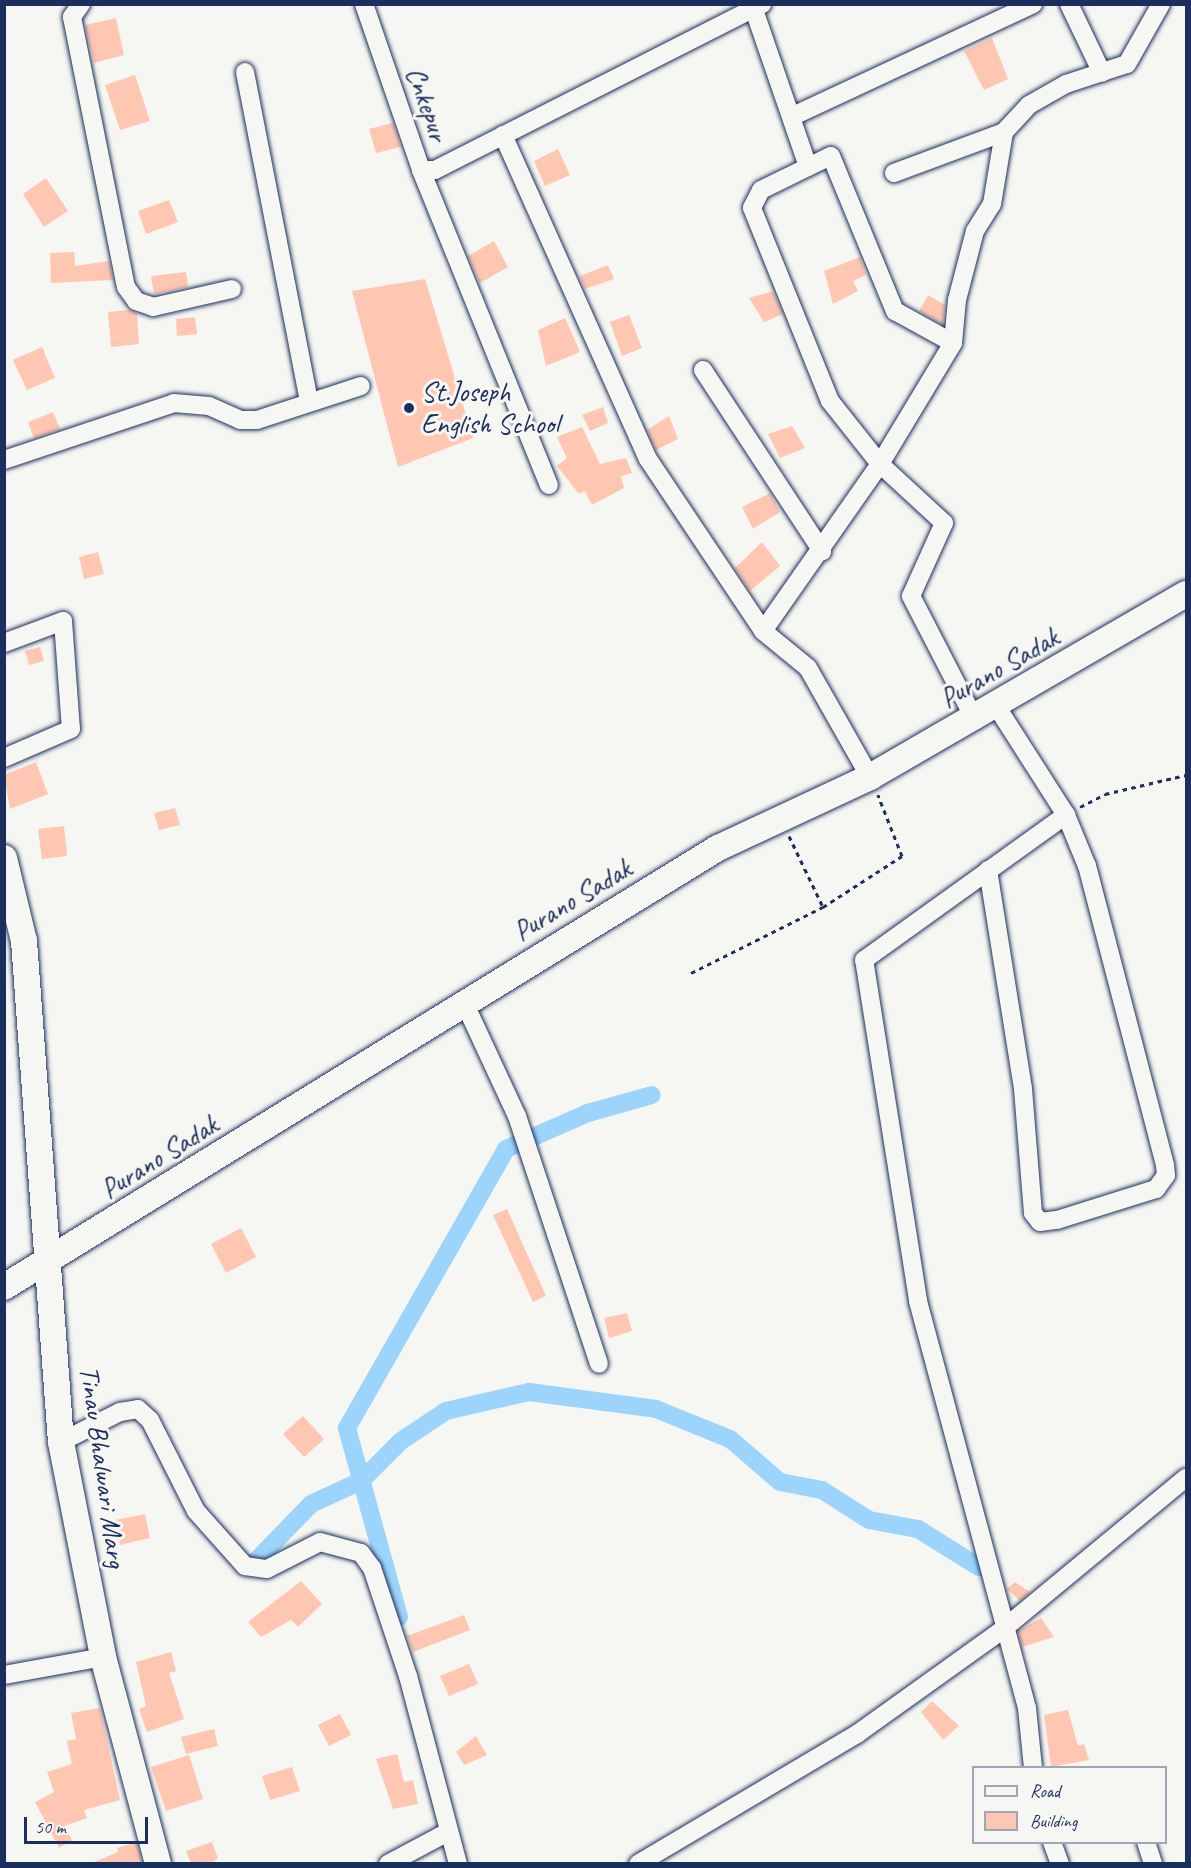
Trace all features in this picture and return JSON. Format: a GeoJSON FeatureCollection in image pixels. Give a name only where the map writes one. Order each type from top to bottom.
{"type":"FeatureCollection","features":[{"type":"Feature","properties":{"kind":"main road","name":"Purano Sadak"},"geometry":{"type":"LineString","coordinates":[[4,1287],[50,1261],[464,1002],[718,848],[782,821],[870,777],[975,720],[1186,594]]}},
{"type":"Feature","properties":{"kind":"main road","name":"Tinau Bhalwari Marg"},"geometry":{"type":"LineString","coordinates":[[4,858],[24,941],[62,1442],[103,1656],[158,1863]]}},
{"type":"Feature","properties":{"kind":"street"},"geometry":{"type":"LineString","coordinates":[[81,4],[72,17],[126,287],[136,301],[153,307],[232,289]]}},
{"type":"Feature","properties":{"kind":"street","name":"Cnkepur"},"geometry":{"type":"LineString","coordinates":[[364,4],[421,170],[435,170],[755,6]]}},
{"type":"Feature","properties":{"kind":"street"},"geometry":{"type":"LineString","coordinates":[[793,116],[1033,4]]}},
{"type":"Feature","properties":{"kind":"street"},"geometry":{"type":"LineString","coordinates":[[1069,4],[1102,73]]}},
{"type":"Feature","properties":{"kind":"street"},"geometry":{"type":"LineString","coordinates":[[894,173],[1004,132],[1029,105],[1127,64],[1137,55],[1161,4]]}},
{"type":"Feature","properties":{"kind":"street"},"geometry":{"type":"LineString","coordinates":[[755,6],[808,167]]}},
{"type":"Feature","properties":{"kind":"street"},"geometry":{"type":"LineString","coordinates":[[245,72],[309,401]]}},
{"type":"Feature","properties":{"kind":"street"},"geometry":{"type":"LineString","coordinates":[[763,631],[822,551],[879,464],[953,343],[957,300],[975,231],[992,204],[1004,132]]}},
{"type":"Feature","properties":{"kind":"street"},"geometry":{"type":"LineString","coordinates":[[503,135],[648,459],[763,631],[808,668],[870,777]]}},
{"type":"Feature","properties":{"kind":"street"},"geometry":{"type":"LineString","coordinates":[[953,343],[895,311],[831,156],[761,190],[752,208],[830,401],[879,464],[944,523],[911,596],[975,720]]}},
{"type":"Feature","properties":{"kind":"street"},"geometry":{"type":"LineString","coordinates":[[421,170],[549,485]]}},
{"type":"Feature","properties":{"kind":"street"},"geometry":{"type":"LineString","coordinates":[[703,370],[822,551]]}},
{"type":"Feature","properties":{"kind":"street"},"geometry":{"type":"LineString","coordinates":[[4,459],[174,403],[209,406],[240,420],[257,420],[309,401],[361,386]]}},
{"type":"Feature","properties":{"kind":"street"},"geometry":{"type":"LineString","coordinates":[[4,643],[63,621],[71,729],[4,759]]}},
{"type":"Feature","properties":{"kind":"street"},"geometry":{"type":"LineString","coordinates":[[988,870],[1023,1089],[1033,1214],[1040,1222],[1057,1220],[1156,1189],[1166,1175],[1165,1165],[1098,901],[1065,815],[997,707]]}},
{"type":"Feature","properties":{"kind":"street"},"geometry":{"type":"LineString","coordinates":[[1033,1766],[1027,1708],[1002,1630],[918,1300],[864,960],[1065,815]]}},
{"type":"Feature","properties":{"kind":"street"},"geometry":{"type":"LineString","coordinates":[[464,1002],[517,1116],[599,1364]]}},
{"type":"Feature","properties":{"kind":"street"},"geometry":{"type":"LineString","coordinates":[[62,1442],[120,1412],[138,1409],[150,1420],[196,1511],[245,1566],[267,1569],[320,1542],[361,1553],[372,1568],[408,1676],[458,1863]]}},
{"type":"Feature","properties":{"kind":"street"},"geometry":{"type":"LineString","coordinates":[[638,1863],[857,1734],[1002,1630],[1186,1478]]}},
{"type":"Feature","properties":{"kind":"street"},"geometry":{"type":"LineString","coordinates":[[4,1675],[103,1656]]}},
{"type":"Feature","properties":{"kind":"street"},"geometry":{"type":"LineString","coordinates":[[388,1863],[448,1832]]}},
{"type":"Feature","properties":{"kind":"street"},"geometry":{"type":"LineString","coordinates":[[1053,1844],[1060,1863]]}},
{"type":"Feature","properties":{"kind":"street"},"geometry":{"type":"LineString","coordinates":[[1147,1844],[1153,1863]]}},
{"type":"Feature","properties":{"kind":"path"},"geometry":{"type":"LineString","coordinates":[[1065,815],[1105,794],[1186,775]]}},
{"type":"Feature","properties":{"kind":"path"},"geometry":{"type":"LineString","coordinates":[[691,973],[824,907],[902,856],[870,777]]}},
{"type":"Feature","properties":{"kind":"path"},"geometry":{"type":"LineString","coordinates":[[782,821],[824,907]]}},
{"type":"Feature","properties":{"kind":"building"},"geometry":{"type":"Polygon","coordinates":[[[116,18],[124,55],[94,63],[85,25],[116,18]]]}},
{"type":"Feature","properties":{"kind":"building"},"geometry":{"type":"Polygon","coordinates":[[[992,38],[1008,79],[984,90],[964,51],[992,38]]]}},
{"type":"Feature","properties":{"kind":"building"},"geometry":{"type":"Polygon","coordinates":[[[135,75],[150,121],[120,130],[105,85],[135,75]]]}},
{"type":"Feature","properties":{"kind":"building"},"geometry":{"type":"Polygon","coordinates":[[[393,123],[401,147],[376,153],[369,129],[393,123]]]}},
{"type":"Feature","properties":{"kind":"building"},"geometry":{"type":"Polygon","coordinates":[[[558,149],[570,175],[545,186],[534,161],[558,149]]]}},
{"type":"Feature","properties":{"kind":"building"},"geometry":{"type":"Polygon","coordinates":[[[46,178],[68,211],[44,227],[23,194],[46,178]]]}},
{"type":"Feature","properties":{"kind":"building"},"geometry":{"type":"Polygon","coordinates":[[[169,200],[178,222],[146,234],[138,211],[169,200]]]}},
{"type":"Feature","properties":{"kind":"building"},"geometry":{"type":"Polygon","coordinates":[[[494,241],[508,267],[480,283],[468,256],[494,241]]]}},
{"type":"Feature","properties":{"kind":"building"},"geometry":{"type":"Polygon","coordinates":[[[74,252],[75,266],[109,261],[113,280],[51,283],[50,253],[74,252]]]}},
{"type":"Feature","properties":{"kind":"building"},"geometry":{"type":"Polygon","coordinates":[[[860,257],[866,275],[853,281],[858,291],[833,304],[824,271],[860,257]]]}},
{"type":"Feature","properties":{"kind":"building"},"geometry":{"type":"Polygon","coordinates":[[[608,265],[614,279],[585,289],[580,276],[608,265]]]}},
{"type":"Feature","properties":{"kind":"building"},"geometry":{"type":"Polygon","coordinates":[[[186,272],[188,287],[154,294],[151,276],[186,272]]]}},
{"type":"Feature","properties":{"kind":"building"},"geometry":{"type":"Polygon","coordinates":[[[425,279],[473,438],[398,467],[352,291],[425,279]]]}},
{"type":"Feature","properties":{"kind":"building"},"geometry":{"type":"Polygon","coordinates":[[[773,291],[783,314],[764,322],[749,298],[773,291]]]}},
{"type":"Feature","properties":{"kind":"building"},"geometry":{"type":"Polygon","coordinates":[[[928,295],[945,305],[943,325],[919,311],[928,295]]]}},
{"type":"Feature","properties":{"kind":"building"},"geometry":{"type":"Polygon","coordinates":[[[130,310],[137,313],[139,344],[111,347],[108,312],[130,310]]]}},
{"type":"Feature","properties":{"kind":"building"},"geometry":{"type":"Polygon","coordinates":[[[629,315],[642,348],[622,356],[610,322],[629,315]]]}},
{"type":"Feature","properties":{"kind":"building"},"geometry":{"type":"Polygon","coordinates":[[[195,317],[197,334],[177,336],[176,319],[195,317]]]}},
{"type":"Feature","properties":{"kind":"building"},"geometry":{"type":"Polygon","coordinates":[[[565,318],[580,352],[546,366],[538,330],[565,318]]]}},
{"type":"Feature","properties":{"kind":"building"},"geometry":{"type":"Polygon","coordinates":[[[42,347],[55,378],[27,390],[13,360],[42,347]]]}},
{"type":"Feature","properties":{"kind":"building"},"geometry":{"type":"Polygon","coordinates":[[[603,407],[608,423],[590,431],[582,415],[603,407]]]}},
{"type":"Feature","properties":{"kind":"building"},"geometry":{"type":"Polygon","coordinates":[[[53,412],[60,429],[34,438],[28,422],[53,412]]]}},
{"type":"Feature","properties":{"kind":"building"},"geometry":{"type":"Polygon","coordinates":[[[669,416],[678,439],[656,450],[647,430],[669,416]]]}},
{"type":"Feature","properties":{"kind":"building"},"geometry":{"type":"Polygon","coordinates":[[[792,426],[805,448],[780,458],[768,434],[792,426]]]}},
{"type":"Feature","properties":{"kind":"building"},"geometry":{"type":"Polygon","coordinates":[[[582,427],[600,464],[626,458],[632,473],[621,476],[624,488],[592,505],[585,491],[579,494],[557,466],[567,458],[557,437],[582,427]]]}},
{"type":"Feature","properties":{"kind":"building"},"geometry":{"type":"Polygon","coordinates":[[[770,493],[780,512],[753,529],[742,507],[770,493]]]}},
{"type":"Feature","properties":{"kind":"building"},"geometry":{"type":"Polygon","coordinates":[[[762,542],[780,566],[750,591],[735,568],[762,542]]]}},
{"type":"Feature","properties":{"kind":"building"},"geometry":{"type":"Polygon","coordinates":[[[98,552],[104,574],[84,579],[79,557],[98,552]]]}},
{"type":"Feature","properties":{"kind":"building"},"geometry":{"type":"Polygon","coordinates":[[[40,647],[44,661],[29,665],[25,651],[40,647]]]}},
{"type":"Feature","properties":{"kind":"building"},"geometry":{"type":"Polygon","coordinates":[[[36,762],[48,794],[10,809],[4,775],[36,762]]]}},
{"type":"Feature","properties":{"kind":"building"},"geometry":{"type":"Polygon","coordinates":[[[175,808],[180,825],[159,830],[154,813],[175,808]]]}},
{"type":"Feature","properties":{"kind":"building"},"geometry":{"type":"Polygon","coordinates":[[[64,826],[67,856],[42,859],[38,829],[64,826]]]}},
{"type":"Feature","properties":{"kind":"building"},"geometry":{"type":"Polygon","coordinates":[[[507,1209],[546,1296],[533,1302],[493,1215],[507,1209]]]}},
{"type":"Feature","properties":{"kind":"building"},"geometry":{"type":"Polygon","coordinates":[[[241,1228],[256,1257],[226,1273],[211,1244],[241,1228]]]}},
{"type":"Feature","properties":{"kind":"building"},"geometry":{"type":"Polygon","coordinates":[[[627,1313],[632,1331],[609,1338],[604,1318],[627,1313]]]}},
{"type":"Feature","properties":{"kind":"building"},"geometry":{"type":"Polygon","coordinates":[[[303,1416],[324,1439],[304,1457],[283,1434],[303,1416]]]}},
{"type":"Feature","properties":{"kind":"building"},"geometry":{"type":"Polygon","coordinates":[[[145,1514],[150,1538],[120,1545],[115,1520],[145,1514]]]}},
{"type":"Feature","properties":{"kind":"building"},"geometry":{"type":"Polygon","coordinates":[[[301,1581],[322,1604],[298,1627],[291,1620],[261,1637],[248,1622],[301,1581]]]}},
{"type":"Feature","properties":{"kind":"building"},"geometry":{"type":"Polygon","coordinates":[[[1015,1582],[1030,1592],[1020,1601],[1007,1589],[1015,1582]]]}},
{"type":"Feature","properties":{"kind":"building"},"geometry":{"type":"Polygon","coordinates":[[[464,1615],[470,1630],[413,1652],[407,1636],[464,1615]]]}},
{"type":"Feature","properties":{"kind":"building"},"geometry":{"type":"Polygon","coordinates":[[[1041,1618],[1054,1637],[1022,1647],[1018,1631],[1041,1618]]]}},
{"type":"Feature","properties":{"kind":"building"},"geometry":{"type":"Polygon","coordinates":[[[171,1652],[176,1671],[169,1673],[184,1719],[147,1732],[139,1709],[146,1706],[136,1662],[171,1652]]]}},
{"type":"Feature","properties":{"kind":"building"},"geometry":{"type":"Polygon","coordinates":[[[469,1664],[478,1684],[449,1696],[440,1676],[469,1664]]]}},
{"type":"Feature","properties":{"kind":"building"},"geometry":{"type":"Polygon","coordinates":[[[932,1701],[959,1726],[943,1740],[921,1712],[932,1701]]]}},
{"type":"Feature","properties":{"kind":"building"},"geometry":{"type":"Polygon","coordinates":[[[100,1708],[120,1800],[84,1810],[87,1818],[64,1826],[72,1840],[59,1848],[35,1802],[54,1792],[47,1772],[72,1764],[67,1741],[76,1739],[71,1713],[100,1708]]]}},
{"type":"Feature","properties":{"kind":"building"},"geometry":{"type":"Polygon","coordinates":[[[1068,1710],[1078,1746],[1084,1744],[1089,1760],[1051,1766],[1044,1715],[1068,1710]]]}},
{"type":"Feature","properties":{"kind":"building"},"geometry":{"type":"Polygon","coordinates":[[[340,1714],[351,1735],[329,1746],[318,1725],[340,1714]]]}},
{"type":"Feature","properties":{"kind":"building"},"geometry":{"type":"Polygon","coordinates":[[[214,1729],[218,1746],[186,1754],[181,1737],[214,1729]]]}},
{"type":"Feature","properties":{"kind":"building"},"geometry":{"type":"Polygon","coordinates":[[[476,1736],[487,1755],[464,1765],[456,1752],[476,1736]]]}},
{"type":"Feature","properties":{"kind":"building"},"geometry":{"type":"Polygon","coordinates":[[[397,1754],[404,1782],[413,1780],[418,1804],[393,1809],[376,1759],[397,1754]]]}},
{"type":"Feature","properties":{"kind":"building"},"geometry":{"type":"Polygon","coordinates":[[[189,1755],[203,1799],[166,1811],[151,1767],[189,1755]]]}},
{"type":"Feature","properties":{"kind":"building"},"geometry":{"type":"Polygon","coordinates":[[[292,1767],[300,1791],[270,1800],[262,1776],[292,1767]]]}},
{"type":"Feature","properties":{"kind":"building"},"geometry":{"type":"Polygon","coordinates":[[[137,1842],[142,1863],[92,1863],[118,1852],[117,1848],[137,1842]]]}},
{"type":"Feature","properties":{"kind":"building"},"geometry":{"type":"Polygon","coordinates":[[[212,1842],[218,1858],[212,1863],[191,1863],[186,1851],[212,1842]]]}},
{"type":"Feature","properties":{"kind":"waterway"},"geometry":{"type":"LineString","coordinates":[[399,1617],[347,1428],[506,1149],[588,1113],[652,1095]]}},
{"type":"Feature","properties":{"kind":"waterway"},"geometry":{"type":"LineString","coordinates":[[256,1561],[311,1504],[361,1481],[401,1441],[446,1411],[529,1392],[656,1409],[730,1439],[780,1482],[822,1490],[869,1520],[918,1529],[979,1567]]}},
{"type":"Feature","properties":{"kind":"place","name":"St.Joseph English School"},"geometry":{"type":"Point","coordinates":[409,408]}}]}
